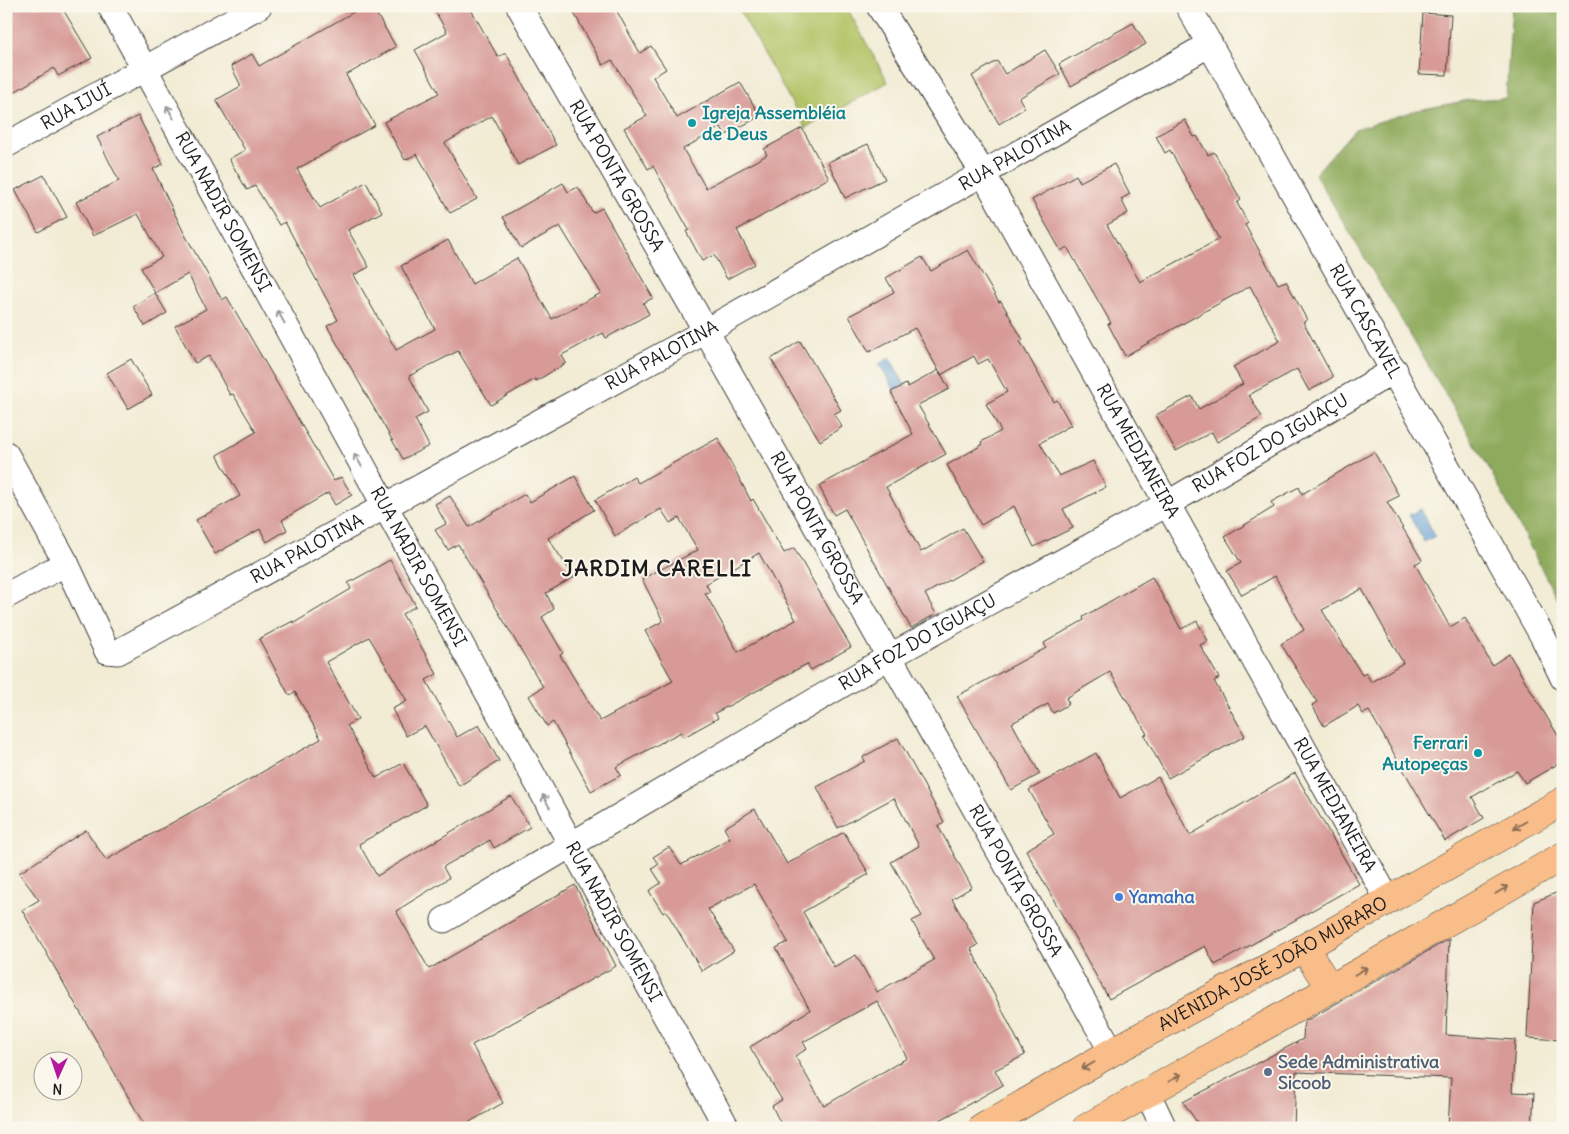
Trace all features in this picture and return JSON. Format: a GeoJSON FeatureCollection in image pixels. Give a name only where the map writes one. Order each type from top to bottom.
{"type":"FeatureCollection","features":[{"type":"Feature","properties":{"kind":"main road","name":"AVENIDA JOSÉ JOÃO MURARO"},"geometry":{"type":"LineString","coordinates":[[982,1128],[1112,1052],[1304,948],[1563,801]]}},
{"type":"Feature","properties":{"kind":"main road"},"geometry":{"type":"LineString","coordinates":[[1086,1128],[1563,856]]}},
{"type":"Feature","properties":{"kind":"main road"},"geometry":{"type":"LineString","coordinates":[[1304,948],[1330,988]]}},
{"type":"Feature","properties":{"kind":"street","name":"RUA NADIR SOMENSI"},"geometry":{"type":"LineString","coordinates":[[110,6],[146,68],[384,508],[727,1128]]}},
{"type":"Feature","properties":{"kind":"street","name":"RUA IJUÍ"},"geometry":{"type":"LineString","coordinates":[[6,145],[259,6]]}},
{"type":"Feature","properties":{"kind":"street","name":"RUA PONTA GROSSA"},"geometry":{"type":"LineString","coordinates":[[519,6],[706,331],[1112,1052]]}},
{"type":"Feature","properties":{"kind":"street","name":"RUA MEDIANEIRA"},"geometry":{"type":"LineString","coordinates":[[879,6],[983,173],[1388,900]]}},
{"type":"Feature","properties":{"kind":"street","name":"RUA CASCAVEL"},"geometry":{"type":"LineString","coordinates":[[1188,6],[1553,643],[1563,678]]}},
{"type":"Feature","properties":{"kind":"street","name":"RUA PALOTINA"},"geometry":{"type":"LineString","coordinates":[[66,562],[107,651],[118,652],[128,648],[706,331],[1210,44]]}},
{"type":"Feature","properties":{"kind":"street","name":"RUA FOZ DO IGUAÇU"},"geometry":{"type":"LineString","coordinates":[[444,920],[569,844],[889,658],[1167,504],[1395,370]]}},
{"type":"Feature","properties":{"kind":"street"},"geometry":{"type":"LineString","coordinates":[[6,454],[66,562],[6,596]]}},
{"type":"Feature","properties":{"kind":"street"},"geometry":{"type":"LineString","coordinates":[[1148,1094],[1164,1128]]}},
{"type":"Feature","properties":{"kind":"green space"},"geometry":{"type":"Polygon","coordinates":[[[737,6],[846,6],[888,82],[806,128],[737,6]]]}},
{"type":"Feature","properties":{"kind":"green space"},"geometry":{"type":"Polygon","coordinates":[[[1512,6],[1563,6],[1563,610],[1489,468],[1315,174],[1355,129],[1418,110],[1469,100],[1506,98],[1512,6]]]}},
{"type":"Feature","properties":{"kind":"water"},"geometry":{"type":"Polygon","coordinates":[[[890,358],[905,385],[895,391],[879,364],[890,358]]]}},
{"type":"Feature","properties":{"kind":"water"},"geometry":{"type":"Polygon","coordinates":[[[1421,509],[1435,536],[1424,542],[1409,515],[1421,509]]]}},
{"type":"Feature","properties":{"kind":"building"},"geometry":{"type":"Polygon","coordinates":[[[6,6],[61,6],[92,58],[58,76],[54,68],[6,97],[6,6]]]}},
{"type":"Feature","properties":{"kind":"building"},"geometry":{"type":"Polygon","coordinates":[[[364,6],[372,6],[396,47],[346,75],[375,125],[297,169],[320,208],[366,182],[382,212],[348,230],[369,267],[354,275],[396,350],[435,329],[401,266],[448,240],[472,284],[517,258],[552,319],[601,293],[560,226],[521,248],[503,217],[563,183],[568,192],[578,187],[593,213],[602,208],[653,298],[643,303],[649,314],[606,338],[603,333],[562,355],[566,363],[491,405],[458,351],[409,376],[428,412],[415,419],[429,446],[403,459],[327,326],[338,320],[285,222],[279,225],[255,186],[247,190],[229,159],[245,150],[216,100],[241,86],[231,66],[252,54],[259,66],[364,6]]]}},
{"type":"Feature","properties":{"kind":"building"},"geometry":{"type":"Polygon","coordinates":[[[432,6],[469,6],[498,57],[506,53],[556,145],[518,165],[492,116],[445,143],[477,199],[450,213],[417,154],[405,160],[384,122],[439,93],[415,50],[447,32],[432,6]]]}},
{"type":"Feature","properties":{"kind":"building"},"geometry":{"type":"Polygon","coordinates":[[[570,6],[614,6],[640,53],[651,46],[666,69],[653,77],[677,118],[740,82],[760,116],[726,135],[721,127],[683,149],[706,188],[767,155],[764,149],[802,128],[829,178],[737,230],[755,264],[727,279],[714,255],[702,261],[686,231],[689,230],[653,166],[648,169],[624,128],[647,116],[612,60],[603,65],[570,6]]]}},
{"type":"Feature","properties":{"kind":"building"},"geometry":{"type":"Polygon","coordinates":[[[1423,13],[1451,15],[1447,75],[1419,74],[1423,13]]]}},
{"type":"Feature","properties":{"kind":"building"},"geometry":{"type":"Polygon","coordinates":[[[1133,23],[1146,44],[1071,86],[1059,64],[1133,23]]]}},
{"type":"Feature","properties":{"kind":"building"},"geometry":{"type":"Polygon","coordinates":[[[1045,50],[1060,74],[1019,98],[1025,108],[999,124],[972,76],[997,61],[1005,74],[1045,50]]]}},
{"type":"Feature","properties":{"kind":"building"},"geometry":{"type":"Polygon","coordinates":[[[138,116],[163,164],[153,169],[184,233],[222,300],[227,297],[334,481],[341,477],[352,495],[335,505],[328,493],[282,520],[287,530],[267,542],[260,529],[215,554],[196,520],[240,496],[217,455],[256,432],[233,394],[230,395],[209,356],[195,363],[175,326],[206,309],[188,274],[155,293],[141,268],[162,257],[138,214],[93,236],[76,202],[119,181],[97,137],[138,116]]]}},
{"type":"Feature","properties":{"kind":"building"},"geometry":{"type":"Polygon","coordinates":[[[1185,120],[1194,137],[1197,136],[1208,155],[1214,152],[1241,200],[1237,203],[1248,223],[1245,225],[1278,284],[1286,281],[1307,320],[1303,322],[1333,377],[1309,391],[1297,369],[1249,395],[1262,417],[1217,442],[1212,432],[1176,451],[1156,415],[1192,396],[1199,409],[1243,384],[1233,367],[1280,341],[1250,286],[1125,356],[1108,324],[1111,323],[1067,247],[1061,251],[1032,200],[1076,175],[1080,182],[1114,164],[1130,194],[1121,199],[1128,213],[1107,225],[1140,282],[1219,239],[1170,150],[1165,153],[1156,136],[1185,120]]]}},
{"type":"Feature","properties":{"kind":"building"},"geometry":{"type":"Polygon","coordinates":[[[868,144],[885,179],[845,198],[828,162],[868,144]]]}},
{"type":"Feature","properties":{"kind":"building"},"geometry":{"type":"Polygon","coordinates":[[[44,175],[67,217],[38,232],[15,190],[44,175]]]}},
{"type":"Feature","properties":{"kind":"building"},"geometry":{"type":"Polygon","coordinates":[[[968,250],[999,302],[1001,301],[1023,340],[1020,341],[1054,402],[1057,400],[1071,425],[1040,443],[1059,476],[1093,461],[1106,487],[1063,509],[1073,528],[1034,547],[1014,506],[981,525],[947,465],[982,445],[981,442],[1001,431],[986,404],[1007,392],[988,359],[978,364],[974,356],[941,375],[915,328],[869,352],[849,316],[894,292],[886,278],[922,257],[931,271],[968,250]]]}},
{"type":"Feature","properties":{"kind":"building"},"geometry":{"type":"Polygon","coordinates":[[[155,293],[167,313],[145,326],[133,306],[155,293]]]}},
{"type":"Feature","properties":{"kind":"building"},"geometry":{"type":"Polygon","coordinates":[[[800,341],[841,410],[834,414],[842,427],[820,441],[771,359],[800,341]]]}},
{"type":"Feature","properties":{"kind":"building"},"geometry":{"type":"Polygon","coordinates":[[[131,359],[152,395],[128,409],[107,373],[131,359]]]}},
{"type":"Feature","properties":{"kind":"building"},"geometry":{"type":"Polygon","coordinates":[[[939,370],[949,389],[918,405],[946,454],[886,487],[921,552],[963,528],[983,561],[925,594],[936,614],[911,628],[845,509],[834,515],[819,486],[913,434],[891,392],[906,384],[908,387],[939,370]]]}},
{"type":"Feature","properties":{"kind":"building"},"geometry":{"type":"Polygon","coordinates":[[[718,438],[751,501],[753,499],[784,553],[794,548],[851,647],[811,670],[807,664],[715,713],[718,718],[684,737],[681,732],[616,767],[621,775],[591,791],[553,722],[547,726],[529,696],[543,687],[458,544],[448,550],[435,530],[446,524],[435,504],[450,496],[469,527],[525,494],[530,502],[575,476],[594,510],[548,538],[574,577],[546,593],[554,609],[542,617],[563,653],[560,655],[600,721],[673,681],[645,631],[663,621],[642,579],[698,550],[679,518],[670,523],[661,509],[615,536],[595,500],[634,477],[638,483],[718,438]],[[759,553],[706,584],[710,592],[705,593],[738,652],[796,620],[759,553]]]}},
{"type":"Feature","properties":{"kind":"building"},"geometry":{"type":"Polygon","coordinates":[[[1374,452],[1399,496],[1387,502],[1422,560],[1415,564],[1450,627],[1465,618],[1492,665],[1509,654],[1563,744],[1563,761],[1525,783],[1517,771],[1472,797],[1484,818],[1445,841],[1369,711],[1363,714],[1358,706],[1324,726],[1312,705],[1317,702],[1281,644],[1304,630],[1275,576],[1242,595],[1227,571],[1241,563],[1225,537],[1274,507],[1271,502],[1299,487],[1302,494],[1374,452]],[[1362,589],[1322,610],[1362,675],[1366,673],[1371,682],[1403,663],[1362,589]]]}},
{"type":"Feature","properties":{"kind":"building"},"geometry":{"type":"Polygon","coordinates":[[[390,560],[416,606],[402,614],[437,674],[426,680],[457,737],[479,725],[499,761],[459,786],[425,726],[406,736],[392,709],[407,701],[369,637],[326,662],[358,719],[347,725],[376,778],[403,763],[427,805],[359,844],[377,876],[511,796],[530,827],[494,848],[490,840],[443,867],[449,878],[396,911],[429,969],[575,885],[616,966],[472,1045],[503,1103],[459,1128],[146,1128],[22,910],[39,900],[19,873],[86,830],[106,860],[321,739],[295,692],[289,695],[259,639],[293,621],[294,623],[351,589],[348,583],[390,560]]]}},
{"type":"Feature","properties":{"kind":"building"},"geometry":{"type":"Polygon","coordinates":[[[1152,577],[1181,629],[1197,621],[1208,641],[1200,645],[1219,678],[1214,681],[1245,736],[1168,778],[1144,735],[1147,734],[1110,672],[1066,698],[1069,704],[1053,713],[1048,704],[1012,723],[1040,774],[1011,790],[957,696],[1046,648],[1044,643],[1084,620],[1083,617],[1152,577]]]}},
{"type":"Feature","properties":{"kind":"building"},"geometry":{"type":"Polygon","coordinates":[[[898,738],[944,822],[938,826],[972,887],[952,899],[978,945],[971,949],[1025,1055],[995,1070],[1003,1085],[926,1128],[783,1128],[772,1106],[782,1100],[750,1047],[810,1010],[776,948],[788,942],[754,884],[708,909],[734,951],[702,971],[666,911],[663,913],[649,891],[661,883],[652,869],[659,864],[653,857],[669,847],[681,865],[730,838],[724,828],[755,809],[787,864],[844,832],[869,874],[803,912],[834,967],[856,955],[877,992],[934,960],[912,921],[922,916],[891,862],[919,846],[894,798],[838,828],[817,787],[865,761],[863,757],[898,738]],[[877,1001],[803,1042],[807,1049],[795,1056],[824,1106],[907,1058],[877,1001]]]}},
{"type":"Feature","properties":{"kind":"building"},"geometry":{"type":"Polygon","coordinates":[[[1096,753],[1120,798],[1158,777],[1190,835],[1295,773],[1359,884],[1215,965],[1205,946],[1109,999],[1026,850],[1054,834],[1029,790],[1096,753]]]}},
{"type":"Feature","properties":{"kind":"building"},"geometry":{"type":"Polygon","coordinates":[[[1563,890],[1563,1040],[1527,1038],[1534,902],[1563,890]]]}},
{"type":"Feature","properties":{"kind":"building"},"geometry":{"type":"Polygon","coordinates":[[[1449,939],[1446,1035],[1515,1040],[1512,1092],[1534,1093],[1532,1128],[1448,1128],[1451,1078],[1296,1072],[1294,1128],[1201,1128],[1183,1102],[1303,1039],[1304,1022],[1449,939]]]}},
{"type":"Feature","properties":{"kind":"place","name":"Igreja Assembléia de Deus"},"geometry":{"type":"Point","coordinates":[692,123]}},
{"type":"Feature","properties":{"kind":"place","name":"Ferrari Autopeças"},"geometry":{"type":"Point","coordinates":[1478,753]}},
{"type":"Feature","properties":{"kind":"place","name":"Yamaha"},"geometry":{"type":"Point","coordinates":[1119,897]}},
{"type":"Feature","properties":{"kind":"place","name":"Sede Administrativa Sicoob"},"geometry":{"type":"Point","coordinates":[1268,1072]}},
{"type":"Feature","properties":{"kind":"district","name":"JARDIM CARELLI"},"geometry":{"type":"Point","coordinates":[657,568]}}]}
